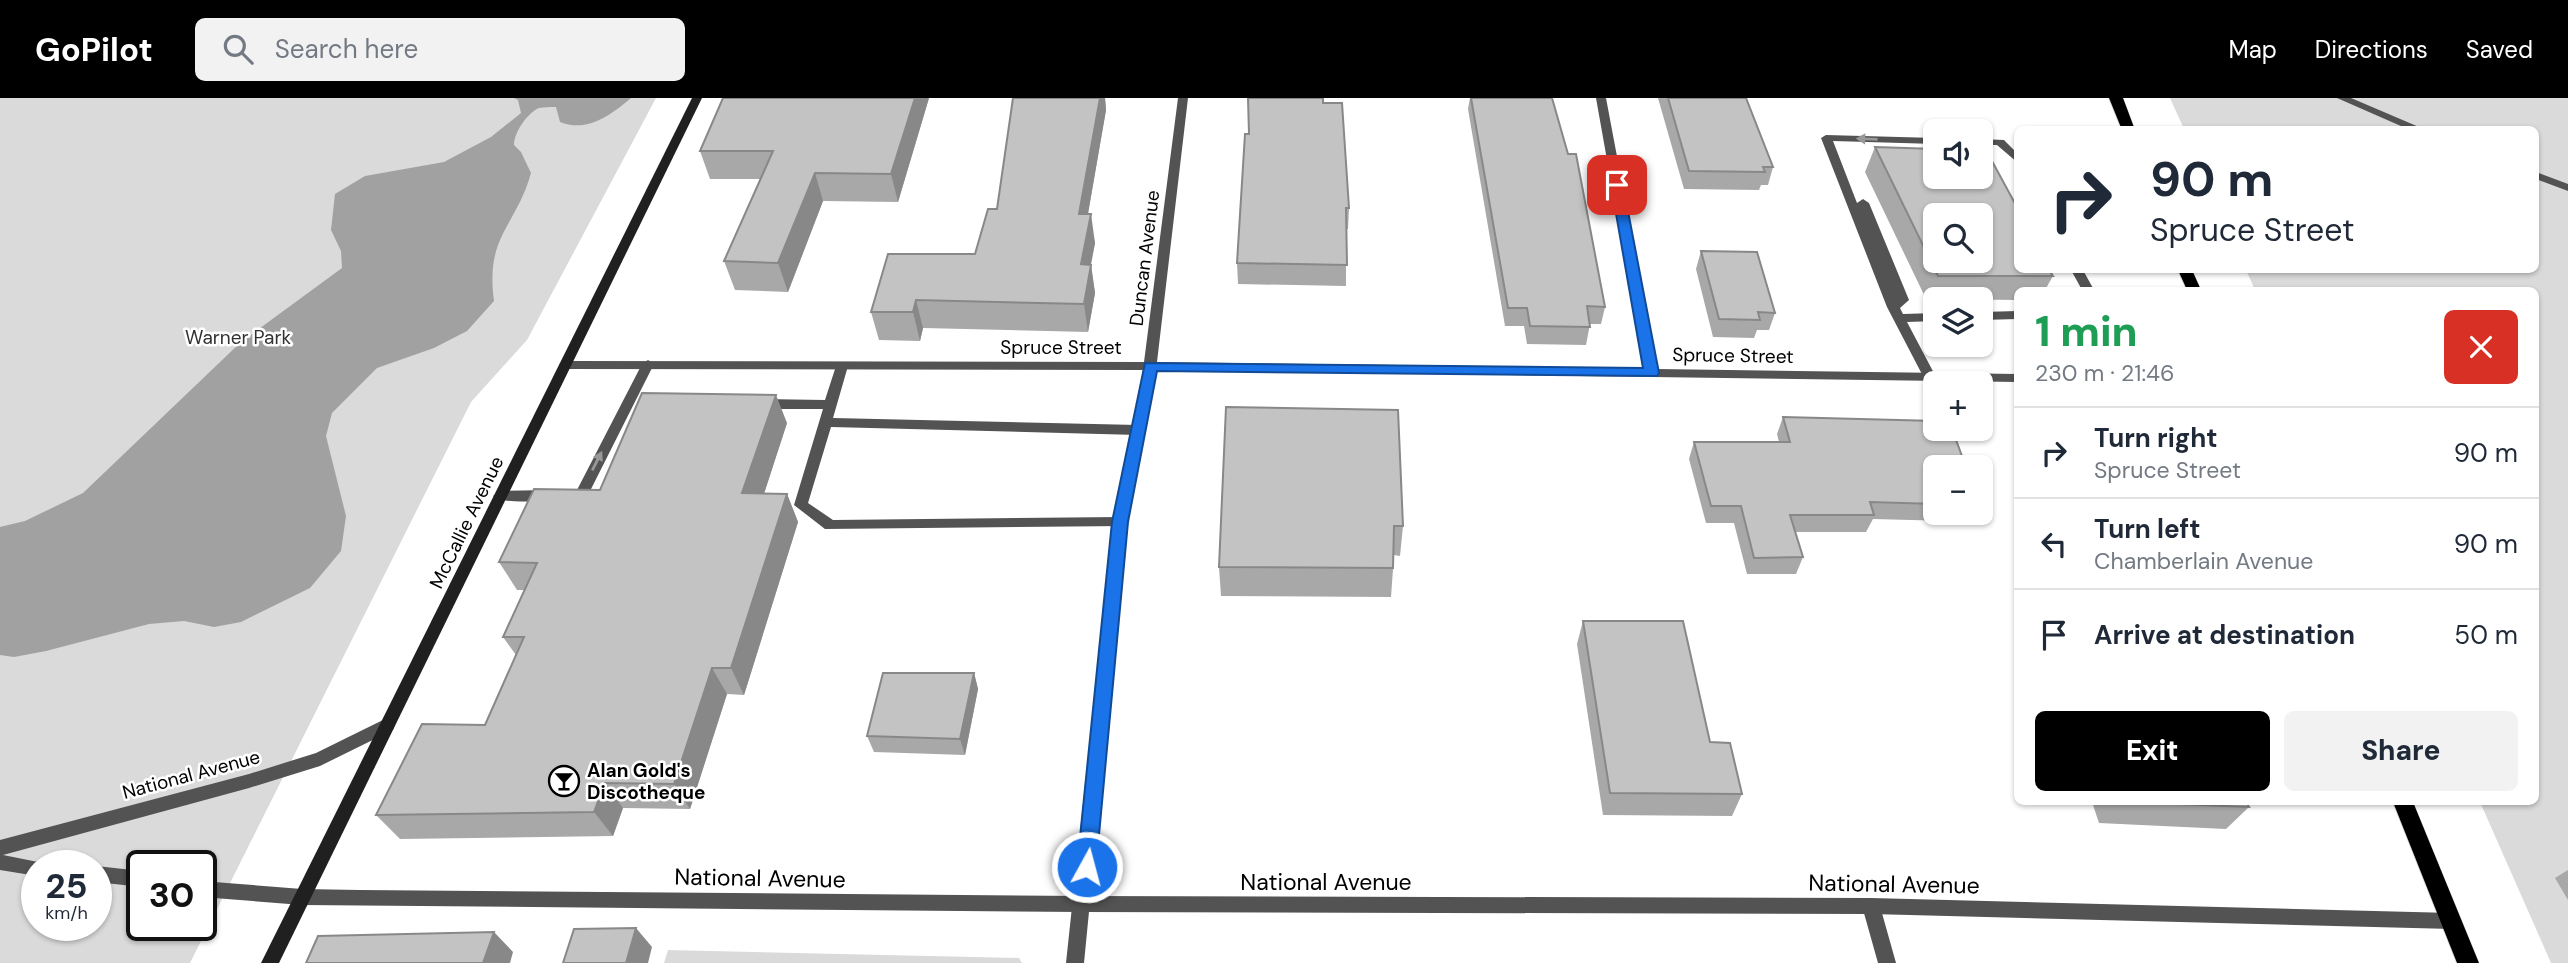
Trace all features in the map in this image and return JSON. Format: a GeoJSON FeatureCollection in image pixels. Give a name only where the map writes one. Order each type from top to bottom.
{"type":"FeatureCollection","features":[{"type":"Feature","properties":{"kind":"main road","name":"McCallie Avenue"},"geometry":{"type":"LineString","coordinates":[[270,963],[697,98]]}},
{"type":"Feature","properties":{"kind":"main road"},"geometry":{"type":"LineString","coordinates":[[2116,98],[2127,126]]}},
{"type":"Feature","properties":{"kind":"main road"},"geometry":{"type":"LineString","coordinates":[[2404,805],[2468,963]]}},
{"type":"Feature","properties":{"kind":"street","name":"Duncan Avenue"},"geometry":{"type":"LineString","coordinates":[[1075,963],[1120,522],[1150,366],[1182,98]]}},
{"type":"Feature","properties":{"kind":"street"},"geometry":{"type":"LineString","coordinates":[[1601,98],[1651,373]]}},
{"type":"Feature","properties":{"kind":"street"},"geometry":{"type":"LineString","coordinates":[[2342,98],[2411,126]]}},
{"type":"Feature","properties":{"kind":"street"},"geometry":{"type":"LineString","coordinates":[[1895,312],[1903,300],[1855,185],[1840,171],[1826,138],[1923,141]]}},
{"type":"Feature","properties":{"kind":"street"},"geometry":{"type":"LineString","coordinates":[[1993,142],[2000,142],[2014,156]]}},
{"type":"Feature","properties":{"kind":"street"},"geometry":{"type":"LineString","coordinates":[[2539,176],[2568,188]]}},
{"type":"Feature","properties":{"kind":"street"},"geometry":{"type":"LineString","coordinates":[[1895,312],[1923,315]]}},
{"type":"Feature","properties":{"kind":"street"},"geometry":{"type":"LineString","coordinates":[[1895,312],[1927,371]]}},
{"type":"Feature","properties":{"kind":"street"},"geometry":{"type":"LineString","coordinates":[[1993,316],[2014,315]]}},
{"type":"Feature","properties":{"kind":"street"},"geometry":{"type":"LineString","coordinates":[[500,496],[580,495],[633,403],[648,364]]}},
{"type":"Feature","properties":{"kind":"street","name":"Spruce Street"},"geometry":{"type":"LineString","coordinates":[[565,365],[1150,366],[1923,377]]}},
{"type":"Feature","properties":{"kind":"street"},"geometry":{"type":"LineString","coordinates":[[842,366],[801,505],[830,525],[1120,522]]}},
{"type":"Feature","properties":{"kind":"street","name":"Spruce Street"},"geometry":{"type":"LineString","coordinates":[[1993,378],[2014,378]]}},
{"type":"Feature","properties":{"kind":"street"},"geometry":{"type":"LineString","coordinates":[[749,404],[830,405]]}},
{"type":"Feature","properties":{"kind":"street"},"geometry":{"type":"LineString","coordinates":[[824,422],[1138,430]]}},
{"type":"Feature","properties":{"kind":"street","name":"National Avenue"},"geometry":{"type":"LineString","coordinates":[[0,848],[249,781],[320,759],[387,725]]}},
{"type":"Feature","properties":{"kind":"street"},"geometry":{"type":"LineString","coordinates":[[0,862],[21,865]]}},
{"type":"Feature","properties":{"kind":"street","name":"National Avenue"},"geometry":{"type":"LineString","coordinates":[[217,890],[302,897],[1082,904],[1871,906],[2452,921]]}},
{"type":"Feature","properties":{"kind":"street"},"geometry":{"type":"LineString","coordinates":[[1871,906],[1887,963]]}},
{"type":"Feature","properties":{"kind":"green space","name":"Warner Park"},"geometry":{"type":"Polygon","coordinates":[[[0,98],[656,98],[527,340],[471,402],[217,909],[217,850],[126,850],[126,941],[201,941],[190,963],[0,963],[0,98]]]}},
{"type":"Feature","properties":{"kind":"green space"},"geometry":{"type":"Polygon","coordinates":[[[2170,98],[2568,98],[2568,963],[2551,963],[2481,805],[2539,805],[2539,287],[2254,287],[2247,273],[2539,273],[2539,126],[2183,126],[2170,98]]]}},
{"type":"Feature","properties":{"kind":"green space"},"geometry":{"type":"Polygon","coordinates":[[[668,950],[1019,958],[1022,963],[664,963],[668,950]]]}},
{"type":"Feature","properties":{"kind":"shaded area"},"geometry":{"type":"Polygon","coordinates":[[[514,98],[631,98],[607,116],[589,124],[570,125],[560,122],[556,107],[539,108],[530,114],[519,129],[514,145],[521,152],[531,173],[498,246],[492,279],[494,301],[467,331],[434,348],[377,368],[332,413],[326,436],[346,516],[341,551],[310,588],[241,622],[214,627],[184,621],[149,624],[46,651],[14,657],[0,655],[0,527],[25,521],[83,493],[241,342],[342,268],[341,251],[331,230],[335,194],[365,176],[444,162],[491,137],[521,113],[518,100],[514,98]]]}},
{"type":"Feature","properties":{"kind":"building"},"geometry":{"type":"Polygon","coordinates":[[[723,98],[915,98],[891,174],[815,173],[778,263],[724,261],[773,151],[700,151],[723,98]]]}},
{"type":"Feature","properties":{"kind":"building"},"geometry":{"type":"Polygon","coordinates":[[[1013,98],[1100,98],[1079,214],[1091,214],[1081,264],[1091,265],[1084,304],[916,300],[913,312],[871,312],[888,254],[975,254],[988,209],[997,209],[1013,98]]]}},
{"type":"Feature","properties":{"kind":"building"},"geometry":{"type":"Polygon","coordinates":[[[1248,98],[1323,98],[1323,103],[1342,103],[1349,208],[1346,208],[1347,265],[1237,263],[1245,134],[1249,134],[1248,98]]]}},
{"type":"Feature","properties":{"kind":"building"},"geometry":{"type":"Polygon","coordinates":[[[1471,98],[1552,98],[1568,154],[1576,154],[1605,307],[1587,306],[1590,327],[1530,326],[1527,308],[1508,308],[1471,98]]]}},
{"type":"Feature","properties":{"kind":"building"},"geometry":{"type":"Polygon","coordinates":[[[1668,98],[1746,98],[1773,167],[1763,167],[1765,172],[1689,171],[1668,98]]]}},
{"type":"Feature","properties":{"kind":"building"},"geometry":{"type":"Polygon","coordinates":[[[1875,147],[1923,149],[1923,189],[1993,189],[1993,163],[2014,202],[2014,273],[2051,273],[2053,276],[1938,276],[1937,273],[1993,273],[1993,203],[1923,203],[1923,245],[1875,147]]]}},
{"type":"Feature","properties":{"kind":"building"},"geometry":{"type":"Polygon","coordinates":[[[1701,251],[1757,252],[1775,313],[1758,312],[1760,320],[1719,319],[1701,251]]]}},
{"type":"Feature","properties":{"kind":"building"},"geometry":{"type":"Polygon","coordinates":[[[642,393],[776,395],[742,493],[787,494],[731,668],[712,668],[674,784],[605,783],[594,812],[376,815],[422,724],[485,725],[524,637],[503,637],[537,563],[499,562],[534,489],[600,490],[642,393]]]}},
{"type":"Feature","properties":{"kind":"building"},"geometry":{"type":"Polygon","coordinates":[[[1226,407],[1398,410],[1403,526],[1394,526],[1393,568],[1219,567],[1226,407]]]}},
{"type":"Feature","properties":{"kind":"building"},"geometry":{"type":"Polygon","coordinates":[[[1783,417],[1923,421],[1923,441],[1956,441],[1962,455],[1923,455],[1923,504],[1870,502],[1874,515],[1790,515],[1803,557],[1754,558],[1741,506],[1711,506],[1694,442],[1790,442],[1783,417]]]}},
{"type":"Feature","properties":{"kind":"building"},"geometry":{"type":"Polygon","coordinates":[[[1583,621],[1683,621],[1710,742],[1730,743],[1742,794],[1610,793],[1583,621]]]}},
{"type":"Feature","properties":{"kind":"building"},"geometry":{"type":"Polygon","coordinates":[[[883,673],[974,673],[960,739],[867,736],[883,673]]]}},
{"type":"Feature","properties":{"kind":"building"},"geometry":{"type":"Polygon","coordinates":[[[2200,805],[2248,805],[2249,807],[2200,805]]]}},
{"type":"Feature","properties":{"kind":"building"},"geometry":{"type":"Polygon","coordinates":[[[636,928],[626,963],[563,963],[574,929],[636,928]]]}},
{"type":"Feature","properties":{"kind":"building"},"geometry":{"type":"Polygon","coordinates":[[[494,932],[483,963],[306,963],[318,936],[494,932]]]}},
{"type":"Feature","properties":{"kind":"place","name":"Alan Gold's Discotheque"},"geometry":{"type":"Point","coordinates":[564,781]}},
{"type":"Feature","properties":{"kind":"route"},"geometry":{"type":"LineString","coordinates":[[1087,867],[1120,522],[1150,366],[1651,373],[1617,185]]}}]}
